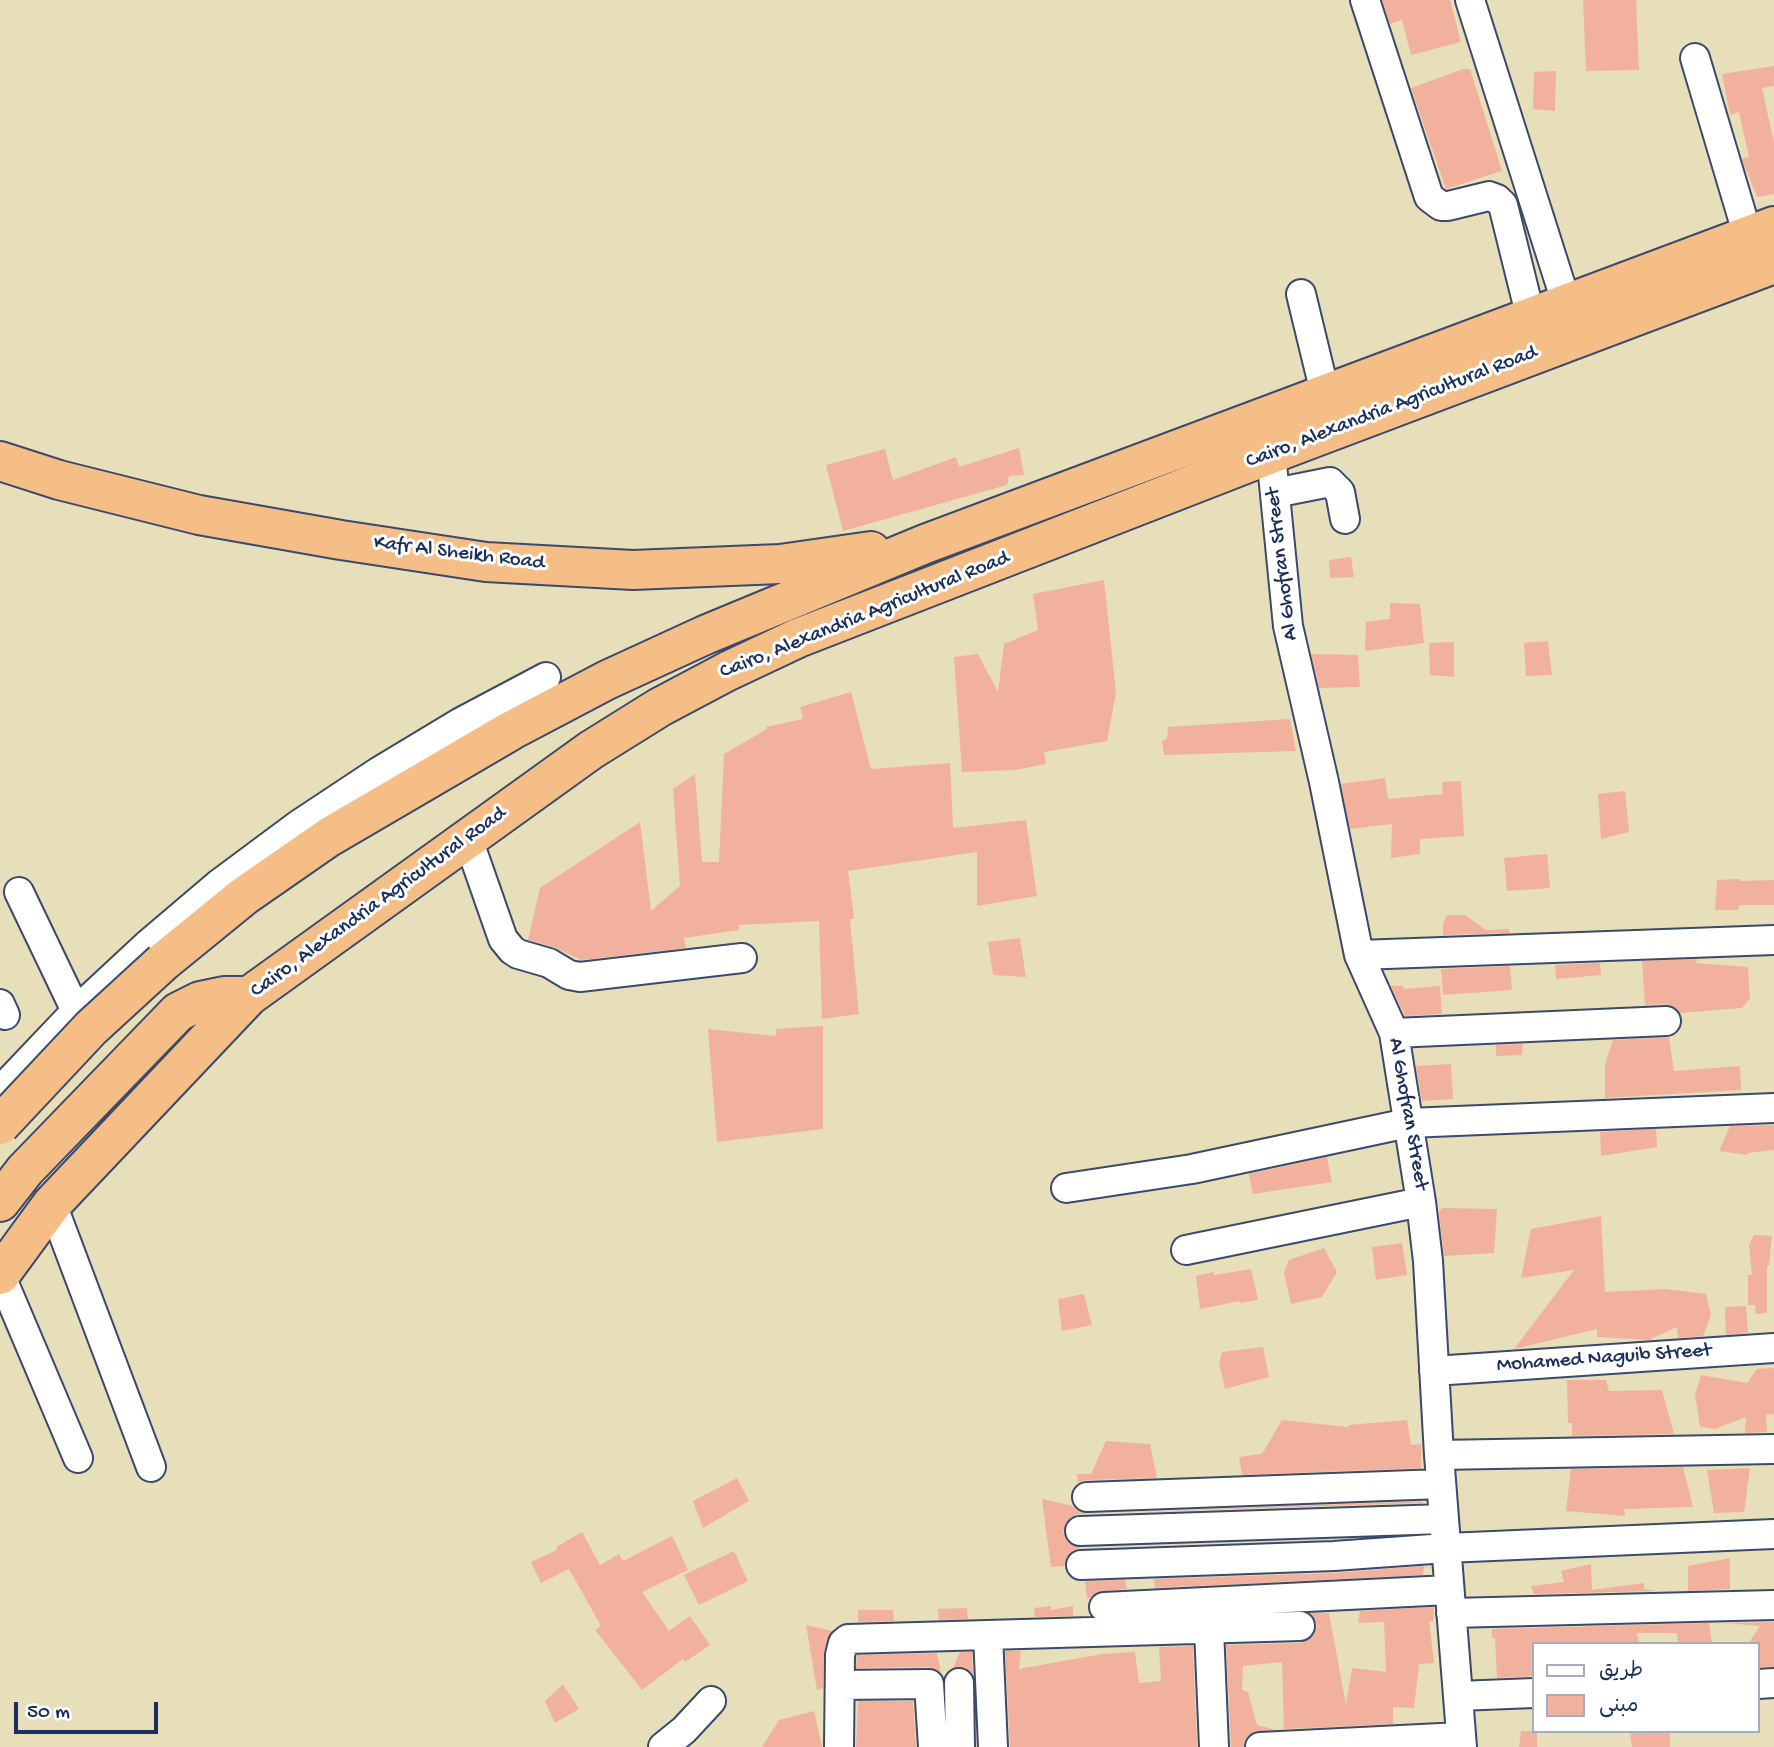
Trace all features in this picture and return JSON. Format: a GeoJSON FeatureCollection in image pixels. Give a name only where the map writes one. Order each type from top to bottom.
{"type":"FeatureCollection","features":[{"type":"Feature","properties":{"kind":"highway","name":"Cairo, Alexandria Agricultural Road"},"geometry":{"type":"LineString","coordinates":[[0,1125],[91,1028],[163,962],[244,896],[329,836],[512,730],[607,680],[705,635],[925,544],[1761,231]]}},
{"type":"Feature","properties":{"kind":"highway","name":"Cairo, Alexandria Agricultural Road"},"geometry":{"type":"LineString","coordinates":[[0,1275],[52,1204],[249,996],[591,750],[660,707],[799,638],[1271,454],[1774,264]]}},
{"type":"Feature","properties":{"kind":"highway","name":"Kafr Al Sheikh Road"},"geometry":{"type":"LineString","coordinates":[[0,461],[59,480],[199,515],[486,562],[633,570],[780,564],[925,544]]}},
{"type":"Feature","properties":{"kind":"highway"},"geometry":{"type":"LineString","coordinates":[[0,1202],[25,1170],[178,1012],[200,1001],[224,996],[249,996]]}},
{"type":"Feature","properties":{"kind":"highway"},"geometry":{"type":"LineString","coordinates":[[0,1097],[25,1170]]}},
{"type":"Feature","properties":{"kind":"street"},"geometry":{"type":"LineString","coordinates":[[1365,0],[1429,197],[1441,206],[1489,196],[1503,205],[1531,318]]}},
{"type":"Feature","properties":{"kind":"street"},"geometry":{"type":"LineString","coordinates":[[1470,0],[1567,305]]}},
{"type":"Feature","properties":{"kind":"street"},"geometry":{"type":"LineString","coordinates":[[1695,58],[1761,231]]}},
{"type":"Feature","properties":{"kind":"street"},"geometry":{"type":"LineString","coordinates":[[1301,294],[1325,393]]}},
{"type":"Feature","properties":{"kind":"street","name":"Al Ghofran Street"},"geometry":{"type":"LineString","coordinates":[[1271,454],[1289,626],[1359,955],[1394,1033],[1421,1202],[1428,1261],[1438,1455],[1461,1742]]}},
{"type":"Feature","properties":{"kind":"street"},"geometry":{"type":"LineString","coordinates":[[1275,493],[1330,482],[1340,492],[1345,519]]}},
{"type":"Feature","properties":{"kind":"street"},"geometry":{"type":"LineString","coordinates":[[0,1091],[76,1011],[146,946],[199,901],[298,825],[437,736],[546,677]]}},
{"type":"Feature","properties":{"kind":"street"},"geometry":{"type":"LineString","coordinates":[[468,839],[503,939],[518,954],[549,963],[569,975],[580,977],[742,958]]}},
{"type":"Feature","properties":{"kind":"street"},"geometry":{"type":"LineString","coordinates":[[19,892],[76,1011]]}},
{"type":"Feature","properties":{"kind":"street"},"geometry":{"type":"LineString","coordinates":[[1359,955],[1774,940]]}},
{"type":"Feature","properties":{"kind":"street"},"geometry":{"type":"LineString","coordinates":[[1394,1033],[1667,1021]]}},
{"type":"Feature","properties":{"kind":"street"},"geometry":{"type":"LineString","coordinates":[[1066,1188],[1192,1169],[1408,1123],[1774,1108]]}},
{"type":"Feature","properties":{"kind":"street"},"geometry":{"type":"LineString","coordinates":[[1186,1250],[1421,1202]]}},
{"type":"Feature","properties":{"kind":"street"},"geometry":{"type":"LineString","coordinates":[[52,1204],[151,1467]]}},
{"type":"Feature","properties":{"kind":"street"},"geometry":{"type":"LineString","coordinates":[[0,1275],[78,1458]]}},
{"type":"Feature","properties":{"kind":"street","name":"Mohamed Naguib Street"},"geometry":{"type":"LineString","coordinates":[[1434,1371],[1774,1348]]}},
{"type":"Feature","properties":{"kind":"street"},"geometry":{"type":"LineString","coordinates":[[1438,1455],[1774,1449]]}},
{"type":"Feature","properties":{"kind":"street"},"geometry":{"type":"LineString","coordinates":[[1087,1497],[1441,1484]]}},
{"type":"Feature","properties":{"kind":"street"},"geometry":{"type":"LineString","coordinates":[[1080,1531],[1444,1519]]}},
{"type":"Feature","properties":{"kind":"street"},"geometry":{"type":"LineString","coordinates":[[1081,1564],[1334,1556],[1446,1548],[1774,1534]]}},
{"type":"Feature","properties":{"kind":"street"},"geometry":{"type":"LineString","coordinates":[[1104,1607],[1450,1602],[1774,1605]]}},
{"type":"Feature","properties":{"kind":"street"},"geometry":{"type":"LineString","coordinates":[[839,1747],[840,1655],[843,1643],[848,1639],[1300,1626]]}},
{"type":"Feature","properties":{"kind":"street"},"geometry":{"type":"LineString","coordinates":[[1209,1629],[1214,1747]]}},
{"type":"Feature","properties":{"kind":"street"},"geometry":{"type":"LineString","coordinates":[[988,1635],[993,1747]]}},
{"type":"Feature","properties":{"kind":"street"},"geometry":{"type":"LineString","coordinates":[[959,1683],[960,1747]]}},
{"type":"Feature","properties":{"kind":"street"},"geometry":{"type":"LineString","coordinates":[[840,1685],[929,1684],[933,1747]]}},
{"type":"Feature","properties":{"kind":"street"},"geometry":{"type":"LineString","coordinates":[[1458,1696],[1532,1693]]}},
{"type":"Feature","properties":{"kind":"street"},"geometry":{"type":"LineString","coordinates":[[663,1747],[684,1730],[711,1701]]}},
{"type":"Feature","properties":{"kind":"street"},"geometry":{"type":"LineString","coordinates":[[1260,1747],[1461,1742]]}},
{"type":"Feature","properties":{"kind":"building"},"geometry":{"type":"Polygon","coordinates":[[[1382,0],[1450,0],[1461,42],[1411,55],[1402,20],[1390,24],[1382,0]]]}},
{"type":"Feature","properties":{"kind":"building"},"geometry":{"type":"Polygon","coordinates":[[[1583,0],[1636,0],[1639,70],[1586,71],[1583,0]]]}},
{"type":"Feature","properties":{"kind":"building"},"geometry":{"type":"Polygon","coordinates":[[[1774,66],[1774,86],[1762,88],[1774,143],[1774,194],[1757,197],[1742,159],[1749,157],[1739,112],[1730,115],[1722,74],[1774,66]]]}},
{"type":"Feature","properties":{"kind":"building"},"geometry":{"type":"Polygon","coordinates":[[[1463,69],[1470,69],[1502,171],[1446,189],[1411,88],[1463,69]]]}},
{"type":"Feature","properties":{"kind":"building"},"geometry":{"type":"Polygon","coordinates":[[[1556,71],[1555,111],[1533,109],[1534,72],[1556,71]]]}},
{"type":"Feature","properties":{"kind":"building"},"geometry":{"type":"Polygon","coordinates":[[[1019,448],[1024,475],[1009,476],[1007,485],[843,531],[826,465],[885,449],[893,480],[956,457],[959,467],[1019,448]]]}},
{"type":"Feature","properties":{"kind":"building"},"geometry":{"type":"Polygon","coordinates":[[[1351,557],[1354,577],[1330,578],[1329,560],[1351,557]]]}},
{"type":"Feature","properties":{"kind":"building"},"geometry":{"type":"Polygon","coordinates":[[[1104,580],[1116,693],[1107,741],[1044,752],[1046,764],[1015,770],[962,772],[954,657],[978,654],[998,692],[1004,644],[1038,630],[1033,594],[1104,580]]]}},
{"type":"Feature","properties":{"kind":"building"},"geometry":{"type":"Polygon","coordinates":[[[1390,603],[1420,604],[1424,643],[1365,651],[1366,622],[1390,619],[1390,603]]]}},
{"type":"Feature","properties":{"kind":"building"},"geometry":{"type":"Polygon","coordinates":[[[1548,641],[1552,675],[1526,676],[1524,643],[1548,641]]]}},
{"type":"Feature","properties":{"kind":"building"},"geometry":{"type":"Polygon","coordinates":[[[1454,642],[1454,677],[1430,675],[1429,643],[1454,642]]]}},
{"type":"Feature","properties":{"kind":"building"},"geometry":{"type":"Polygon","coordinates":[[[1311,654],[1358,655],[1360,687],[1319,688],[1311,654]]]}},
{"type":"Feature","properties":{"kind":"building"},"geometry":{"type":"Polygon","coordinates":[[[851,692],[871,769],[950,763],[953,828],[1026,820],[1037,896],[977,906],[977,852],[848,871],[854,919],[850,919],[859,1014],[822,1019],[819,921],[739,925],[739,930],[684,938],[686,948],[581,960],[554,947],[528,940],[540,888],[640,822],[651,911],[680,886],[673,789],[695,774],[702,862],[719,862],[724,754],[767,729],[766,727],[803,719],[800,707],[851,692]]]}},
{"type":"Feature","properties":{"kind":"building"},"geometry":{"type":"Polygon","coordinates":[[[1290,719],[1296,751],[1164,755],[1162,741],[1167,739],[1168,727],[1290,719]]]}},
{"type":"Feature","properties":{"kind":"building"},"geometry":{"type":"Polygon","coordinates":[[[1385,778],[1388,799],[1443,794],[1442,782],[1461,781],[1464,836],[1420,839],[1420,854],[1391,858],[1392,824],[1350,829],[1341,784],[1385,778]]]}},
{"type":"Feature","properties":{"kind":"building"},"geometry":{"type":"Polygon","coordinates":[[[1625,791],[1629,832],[1601,839],[1598,794],[1625,791]]]}},
{"type":"Feature","properties":{"kind":"building"},"geometry":{"type":"Polygon","coordinates":[[[1547,854],[1550,888],[1507,891],[1504,858],[1547,854]]]}},
{"type":"Feature","properties":{"kind":"building"},"geometry":{"type":"Polygon","coordinates":[[[1717,880],[1774,880],[1774,905],[1739,905],[1738,910],[1715,910],[1717,880]]]}},
{"type":"Feature","properties":{"kind":"building"},"geometry":{"type":"Polygon","coordinates":[[[1447,915],[1465,915],[1486,930],[1509,929],[1509,933],[1443,935],[1443,924],[1447,915]]]}},
{"type":"Feature","properties":{"kind":"building"},"geometry":{"type":"Polygon","coordinates":[[[1020,938],[1026,977],[993,975],[988,942],[1020,938]]]}},
{"type":"Feature","properties":{"kind":"building"},"geometry":{"type":"Polygon","coordinates":[[[1697,959],[1696,963],[1748,967],[1750,998],[1742,1008],[1680,1013],[1666,1004],[1645,1005],[1642,961],[1697,959]]]}},
{"type":"Feature","properties":{"kind":"building"},"geometry":{"type":"Polygon","coordinates":[[[1600,963],[1601,975],[1556,979],[1555,965],[1600,963]]]}},
{"type":"Feature","properties":{"kind":"building"},"geometry":{"type":"Polygon","coordinates":[[[1510,966],[1512,990],[1443,995],[1441,969],[1510,966]]]}},
{"type":"Feature","properties":{"kind":"building"},"geometry":{"type":"Polygon","coordinates":[[[1391,986],[1403,986],[1404,989],[1440,986],[1442,1014],[1405,1016],[1391,986]]]}},
{"type":"Feature","properties":{"kind":"building"},"geometry":{"type":"Polygon","coordinates":[[[823,1026],[823,1129],[717,1142],[708,1029],[776,1036],[776,1029],[823,1026]]]}},
{"type":"Feature","properties":{"kind":"building"},"geometry":{"type":"Polygon","coordinates":[[[1669,1037],[1674,1071],[1740,1066],[1741,1090],[1605,1098],[1605,1064],[1613,1040],[1669,1037]]]}},
{"type":"Feature","properties":{"kind":"building"},"geometry":{"type":"Polygon","coordinates":[[[1523,1044],[1522,1055],[1496,1056],[1496,1045],[1523,1044]]]}},
{"type":"Feature","properties":{"kind":"building"},"geometry":{"type":"Polygon","coordinates":[[[1451,1064],[1453,1099],[1422,1101],[1416,1066],[1451,1064]]]}},
{"type":"Feature","properties":{"kind":"building"},"geometry":{"type":"Polygon","coordinates":[[[1774,1125],[1774,1150],[1748,1155],[1719,1151],[1730,1126],[1774,1125]]]}},
{"type":"Feature","properties":{"kind":"building"},"geometry":{"type":"Polygon","coordinates":[[[1656,1129],[1657,1147],[1601,1156],[1600,1132],[1656,1129]]]}},
{"type":"Feature","properties":{"kind":"building"},"geometry":{"type":"Polygon","coordinates":[[[1327,1157],[1332,1182],[1253,1194],[1249,1174],[1327,1157]]]}},
{"type":"Feature","properties":{"kind":"building"},"geometry":{"type":"Polygon","coordinates":[[[1442,1208],[1497,1209],[1494,1253],[1444,1256],[1439,1212],[1442,1208]]]}},
{"type":"Feature","properties":{"kind":"building"},"geometry":{"type":"Polygon","coordinates":[[[1601,1216],[1605,1292],[1665,1289],[1706,1294],[1711,1315],[1703,1336],[1678,1338],[1677,1327],[1649,1340],[1597,1337],[1597,1329],[1514,1349],[1574,1270],[1521,1278],[1531,1229],[1601,1216]]]}},
{"type":"Feature","properties":{"kind":"building"},"geometry":{"type":"Polygon","coordinates":[[[1754,1235],[1772,1236],[1767,1266],[1767,1313],[1756,1314],[1755,1305],[1748,1305],[1748,1275],[1752,1275],[1749,1245],[1754,1235]]]}},
{"type":"Feature","properties":{"kind":"building"},"geometry":{"type":"Polygon","coordinates":[[[1402,1243],[1407,1275],[1376,1280],[1372,1247],[1402,1243]]]}},
{"type":"Feature","properties":{"kind":"building"},"geometry":{"type":"Polygon","coordinates":[[[1324,1248],[1337,1272],[1322,1297],[1291,1304],[1284,1272],[1289,1260],[1324,1248]]]}},
{"type":"Feature","properties":{"kind":"building"},"geometry":{"type":"Polygon","coordinates":[[[1251,1269],[1258,1300],[1200,1309],[1196,1276],[1251,1269]]]}},
{"type":"Feature","properties":{"kind":"building"},"geometry":{"type":"Polygon","coordinates":[[[1084,1294],[1092,1325],[1062,1331],[1058,1299],[1084,1294]]]}},
{"type":"Feature","properties":{"kind":"building"},"geometry":{"type":"Polygon","coordinates":[[[1746,1306],[1748,1333],[1726,1335],[1725,1307],[1746,1306]]]}},
{"type":"Feature","properties":{"kind":"building"},"geometry":{"type":"Polygon","coordinates":[[[1263,1347],[1269,1377],[1225,1389],[1219,1363],[1222,1352],[1263,1347]]]}},
{"type":"Feature","properties":{"kind":"building"},"geometry":{"type":"Polygon","coordinates":[[[1774,1368],[1774,1414],[1766,1415],[1767,1432],[1745,1433],[1746,1417],[1715,1429],[1700,1427],[1695,1394],[1701,1375],[1747,1383],[1757,1369],[1774,1368]]]}},
{"type":"Feature","properties":{"kind":"building"},"geometry":{"type":"Polygon","coordinates":[[[1567,1380],[1606,1380],[1609,1391],[1662,1390],[1674,1434],[1572,1436],[1572,1423],[1568,1423],[1567,1380]]]}},
{"type":"Feature","properties":{"kind":"building"},"geometry":{"type":"Polygon","coordinates":[[[1282,1420],[1348,1427],[1407,1420],[1411,1445],[1421,1444],[1421,1468],[1242,1475],[1239,1457],[1262,1454],[1282,1420]]]}},
{"type":"Feature","properties":{"kind":"building"},"geometry":{"type":"Polygon","coordinates":[[[1106,1441],[1150,1444],[1157,1478],[1086,1480],[1078,1483],[1077,1474],[1091,1474],[1106,1441]]]}},
{"type":"Feature","properties":{"kind":"building"},"geometry":{"type":"Polygon","coordinates":[[[1683,1467],[1693,1507],[1624,1509],[1625,1516],[1566,1511],[1571,1469],[1683,1467]]]}},
{"type":"Feature","properties":{"kind":"building"},"geometry":{"type":"Polygon","coordinates":[[[1750,1468],[1744,1512],[1714,1513],[1707,1470],[1750,1468]]]}},
{"type":"Feature","properties":{"kind":"building"},"geometry":{"type":"Polygon","coordinates":[[[737,1478],[749,1501],[703,1528],[693,1501],[737,1478]]]}},
{"type":"Feature","properties":{"kind":"building"},"geometry":{"type":"Polygon","coordinates":[[[1042,1499],[1073,1506],[1087,1514],[1072,1517],[1066,1523],[1063,1532],[1066,1539],[1081,1548],[1067,1557],[1064,1566],[1051,1567],[1042,1499]]]}},
{"type":"Feature","properties":{"kind":"building"},"geometry":{"type":"Polygon","coordinates":[[[1422,1501],[1422,1503],[1130,1512],[1422,1501]]]}},
{"type":"Feature","properties":{"kind":"building"},"geometry":{"type":"Polygon","coordinates":[[[582,1532],[600,1565],[619,1554],[623,1561],[672,1536],[688,1570],[642,1592],[669,1631],[690,1616],[710,1645],[685,1662],[683,1659],[642,1690],[595,1630],[601,1626],[569,1569],[541,1583],[531,1562],[557,1550],[556,1547],[582,1532]]]}},
{"type":"Feature","properties":{"kind":"building"},"geometry":{"type":"Polygon","coordinates":[[[734,1551],[748,1581],[699,1605],[684,1575],[734,1551]]]}},
{"type":"Feature","properties":{"kind":"building"},"geometry":{"type":"Polygon","coordinates":[[[1730,1558],[1730,1589],[1688,1591],[1688,1566],[1730,1558]]]}},
{"type":"Feature","properties":{"kind":"building"},"geometry":{"type":"Polygon","coordinates":[[[1591,1564],[1592,1590],[1644,1583],[1644,1589],[1656,1591],[1534,1594],[1531,1586],[1564,1582],[1561,1571],[1591,1564]]]}},
{"type":"Feature","properties":{"kind":"building"},"geometry":{"type":"Polygon","coordinates":[[[1424,1566],[1423,1575],[1155,1588],[1154,1579],[1335,1573],[1424,1566]]]}},
{"type":"Feature","properties":{"kind":"building"},"geometry":{"type":"Polygon","coordinates":[[[1125,1580],[1127,1589],[1102,1591],[1087,1599],[1085,1581],[1125,1580]]]}},
{"type":"Feature","properties":{"kind":"building"},"geometry":{"type":"Polygon","coordinates":[[[1051,1606],[1051,1610],[1073,1606],[1073,1616],[1035,1617],[1034,1608],[1051,1606]]]}},
{"type":"Feature","properties":{"kind":"building"},"geometry":{"type":"Polygon","coordinates":[[[1434,1607],[1433,1621],[1429,1621],[1434,1663],[1419,1664],[1414,1708],[1393,1707],[1393,1724],[1284,1729],[1282,1662],[1243,1666],[1242,1690],[1248,1692],[1257,1725],[1276,1730],[1252,1733],[1243,1747],[1231,1747],[1226,1645],[1300,1643],[1314,1634],[1317,1626],[1310,1613],[1329,1613],[1346,1705],[1352,1668],[1386,1672],[1384,1622],[1358,1623],[1360,1611],[1434,1607]]]}},
{"type":"Feature","properties":{"kind":"building"},"geometry":{"type":"Polygon","coordinates":[[[967,1608],[968,1619],[939,1620],[938,1609],[967,1608]]]}},
{"type":"Feature","properties":{"kind":"building"},"geometry":{"type":"Polygon","coordinates":[[[858,1610],[893,1610],[894,1621],[858,1622],[858,1610]]]}},
{"type":"Feature","properties":{"kind":"building"},"geometry":{"type":"Polygon","coordinates":[[[1774,1622],[1774,1667],[1760,1667],[1760,1642],[1749,1642],[1760,1626],[1726,1623],[1774,1622]]]}},
{"type":"Feature","properties":{"kind":"building"},"geometry":{"type":"Polygon","coordinates":[[[1709,1623],[1712,1642],[1678,1642],[1677,1633],[1637,1633],[1639,1642],[1532,1642],[1532,1676],[1497,1678],[1492,1629],[1709,1623]]]}},
{"type":"Feature","properties":{"kind":"building"},"geometry":{"type":"Polygon","coordinates":[[[806,1625],[832,1631],[824,1651],[823,1688],[817,1690],[806,1625]]]}},
{"type":"Feature","properties":{"kind":"building"},"geometry":{"type":"Polygon","coordinates":[[[1193,1646],[1197,1747],[1010,1747],[1005,1651],[1021,1651],[1019,1669],[1102,1654],[1135,1652],[1139,1683],[1161,1681],[1159,1647],[1193,1646]]]}},
{"type":"Feature","properties":{"kind":"building"},"geometry":{"type":"Polygon","coordinates":[[[960,1652],[972,1652],[973,1674],[966,1668],[953,1668],[960,1652]]]}},
{"type":"Feature","properties":{"kind":"building"},"geometry":{"type":"Polygon","coordinates":[[[937,1653],[941,1673],[929,1667],[856,1668],[857,1655],[937,1653]]]}},
{"type":"Feature","properties":{"kind":"building"},"geometry":{"type":"Polygon","coordinates":[[[563,1684],[579,1709],[555,1723],[545,1701],[563,1684]]]}},
{"type":"Feature","properties":{"kind":"building"},"geometry":{"type":"Polygon","coordinates":[[[858,1701],[913,1701],[916,1747],[856,1747],[858,1701]]]}},
{"type":"Feature","properties":{"kind":"building"},"geometry":{"type":"Polygon","coordinates":[[[814,1711],[822,1747],[762,1747],[779,1720],[814,1711]]]}},
{"type":"Feature","properties":{"kind":"building"},"geometry":{"type":"Polygon","coordinates":[[[1521,1731],[1537,1733],[1537,1747],[1519,1747],[1521,1731]]]}},
{"type":"Feature","properties":{"kind":"building"},"geometry":{"type":"Polygon","coordinates":[[[1630,1733],[1670,1733],[1670,1747],[1632,1747],[1630,1733]]]}}]}
